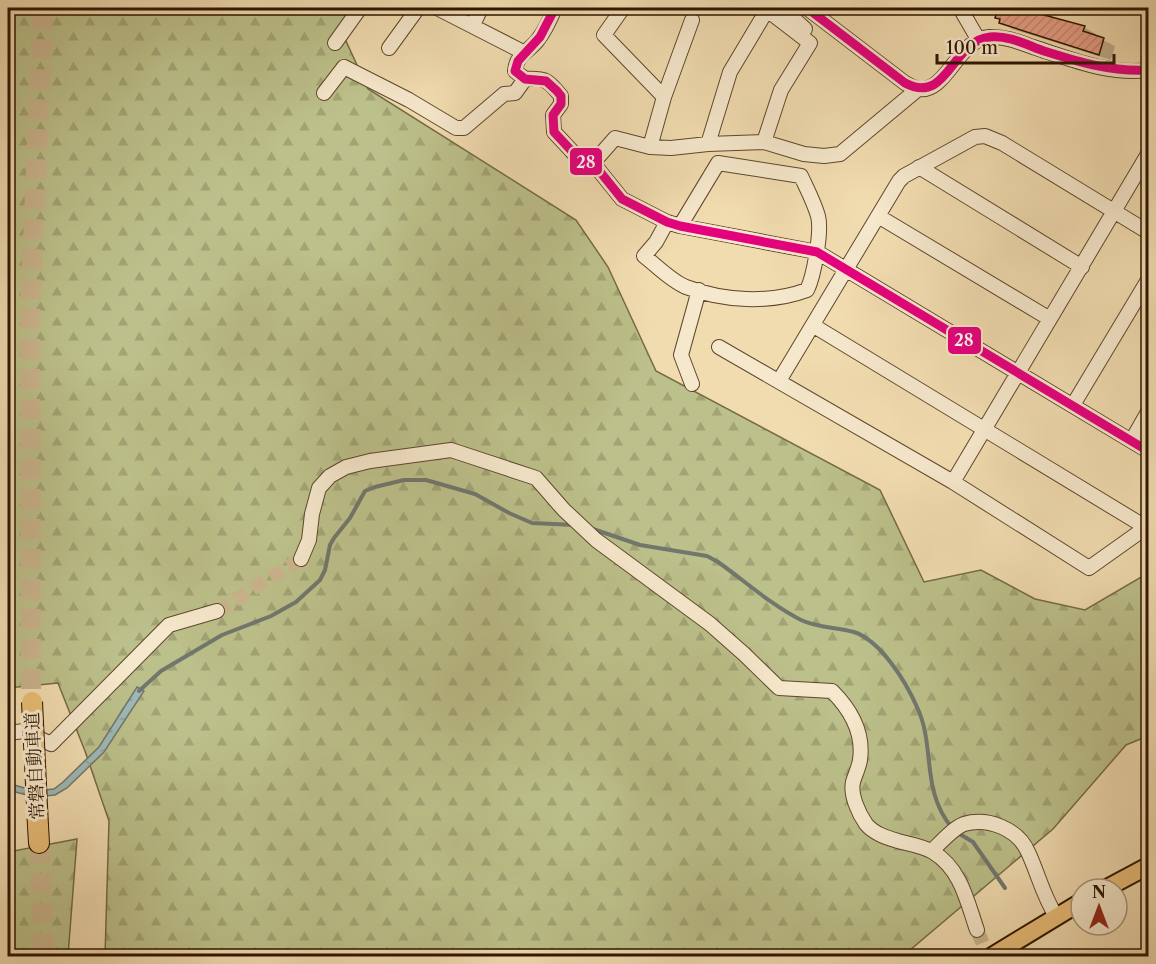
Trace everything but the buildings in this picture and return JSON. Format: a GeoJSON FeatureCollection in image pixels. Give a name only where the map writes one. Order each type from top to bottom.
{"type":"FeatureCollection","features":[{"type":"Feature","properties":{"kind":"highway","name":"常磐自動車道"},"geometry":{"type":"LineString","coordinates":[[31,695],[39,834]]}},
{"type":"Feature","properties":{"kind":"main road"},"geometry":{"type":"LineString","coordinates":[[1128,877],[1149,866]]}},
{"type":"Feature","properties":{"kind":"main road"},"geometry":{"type":"LineString","coordinates":[[992,957],[1069,909]]}},
{"type":"Feature","properties":{"kind":"street"},"geometry":{"type":"LineString","coordinates":[[335,43],[360,8]]}},
{"type":"Feature","properties":{"kind":"street"},"geometry":{"type":"LineString","coordinates":[[389,48],[418,8]]}},
{"type":"Feature","properties":{"kind":"street"},"geometry":{"type":"LineString","coordinates":[[437,8],[523,52]]}},
{"type":"Feature","properties":{"kind":"street"},"geometry":{"type":"LineString","coordinates":[[473,25],[481,8]]}},
{"type":"Feature","properties":{"kind":"street"},"geometry":{"type":"LineString","coordinates":[[555,8],[535,44],[523,52],[515,71],[525,79],[541,78],[549,81],[561,96],[561,105],[553,116],[554,132],[581,161],[593,163],[622,199],[673,224],[817,252],[1149,451]]}},
{"type":"Feature","properties":{"kind":"street"},"geometry":{"type":"LineString","coordinates":[[623,8],[604,34],[664,97]]}},
{"type":"Feature","properties":{"kind":"street"},"geometry":{"type":"LineString","coordinates":[[764,142],[781,90],[814,36],[782,8]]}},
{"type":"Feature","properties":{"kind":"street"},"geometry":{"type":"LineString","coordinates":[[807,8],[905,83],[918,89],[936,84],[964,51],[978,39],[992,37],[1009,39],[1107,70],[1133,72],[1149,70]]}},
{"type":"Feature","properties":{"kind":"street"},"geometry":{"type":"LineString","coordinates":[[960,8],[978,39]]}},
{"type":"Feature","properties":{"kind":"street"},"geometry":{"type":"LineString","coordinates":[[708,144],[730,72],[767,10],[810,43]]}},
{"type":"Feature","properties":{"kind":"street"},"geometry":{"type":"LineString","coordinates":[[650,147],[664,97],[692,20]]}},
{"type":"Feature","properties":{"kind":"street"},"geometry":{"type":"LineString","coordinates":[[324,93],[344,67],[409,100],[456,128],[464,128],[504,94],[514,93],[525,79]]}},
{"type":"Feature","properties":{"kind":"street"},"geometry":{"type":"LineString","coordinates":[[593,163],[615,138],[650,147],[671,148],[764,142],[804,154],[824,156],[840,154],[918,89]]}},
{"type":"Feature","properties":{"kind":"street"},"geometry":{"type":"LineString","coordinates":[[779,381],[899,181],[919,167],[975,137],[985,136],[1002,143],[1149,232]]}},
{"type":"Feature","properties":{"kind":"street"},"geometry":{"type":"LineString","coordinates":[[953,482],[1148,156]]}},
{"type":"Feature","properties":{"kind":"street"},"geometry":{"type":"LineString","coordinates":[[717,163],[801,176],[819,218],[817,252],[811,283],[807,290],[797,294],[773,297],[729,298],[685,286],[644,256],[673,224],[717,163]]}},
{"type":"Feature","properties":{"kind":"street"},"geometry":{"type":"LineString","coordinates":[[919,167],[1082,267]]}},
{"type":"Feature","properties":{"kind":"street"},"geometry":{"type":"LineString","coordinates":[[879,216],[1050,319]]}},
{"type":"Feature","properties":{"kind":"street"},"geometry":{"type":"LineString","coordinates":[[1073,405],[1149,280]]}},
{"type":"Feature","properties":{"kind":"street"},"geometry":{"type":"LineString","coordinates":[[692,384],[681,355],[699,290]]}},
{"type":"Feature","properties":{"kind":"street"},"geometry":{"type":"LineString","coordinates":[[719,347],[953,482],[1089,568],[1148,527],[814,326]]}},
{"type":"Feature","properties":{"kind":"street"},"geometry":{"type":"LineString","coordinates":[[1132,440],[1149,412]]}},
{"type":"Feature","properties":{"kind":"street"},"geometry":{"type":"LineString","coordinates":[[301,558],[309,540],[312,514],[319,488],[330,476],[346,467],[379,459],[451,450],[536,478],[564,510],[596,540],[710,624],[778,688],[832,691],[847,706],[855,721],[860,741],[860,760],[852,785],[857,809],[868,826],[885,837],[932,851],[950,866],[961,883],[977,930]]}},
{"type":"Feature","properties":{"kind":"street"},"geometry":{"type":"LineString","coordinates":[[8,733],[24,731],[51,744],[170,624],[217,611]]}},
{"type":"Feature","properties":{"kind":"street"},"geometry":{"type":"LineString","coordinates":[[932,851],[949,834],[964,824],[986,822],[1002,827],[1016,836],[1027,850],[1046,900],[1056,916]]}},
{"type":"Feature","properties":{"kind":"green space"},"geometry":{"type":"Polygon","coordinates":[[[8,8],[350,8],[344,29],[346,41],[368,89],[576,220],[608,267],[656,371],[880,490],[924,582],[981,570],[1035,599],[1085,610],[1148,573],[1148,736],[1126,745],[1053,829],[910,950],[846,954],[844,956],[105,956],[109,821],[85,751],[58,683],[8,688],[8,8]]]}},
{"type":"Feature","properties":{"kind":"green space"},"geometry":{"type":"Polygon","coordinates":[[[77,839],[68,956],[8,956],[8,852],[77,839]]]}},
{"type":"Feature","properties":{"kind":"water"},"geometry":{"type":"Polygon","coordinates":[[[137,687],[144,691],[104,752],[67,788],[55,795],[34,797],[8,790],[8,783],[34,791],[54,789],[63,782],[99,747],[137,687]]]}},
{"type":"Feature","properties":{"kind":"waterway"},"geometry":{"type":"LineString","coordinates":[[139,691],[161,671],[222,635],[271,616],[296,602],[320,580],[334,538],[350,518],[365,491],[375,487],[404,480],[426,480],[475,494],[532,523],[574,525]]}},
{"type":"Feature","properties":{"kind":"waterway"},"geometry":{"type":"LineString","coordinates":[[593,529],[640,545],[707,556],[758,593],[801,620],[814,625],[854,632],[874,644],[892,664],[917,707],[923,722],[936,798],[952,828]]}},
{"type":"Feature","properties":{"kind":"waterway"},"geometry":{"type":"LineString","coordinates":[[958,833],[973,842],[1005,888]]}},
{"type":"Feature","properties":{"kind":"tunnel"},"geometry":{"type":"LineString","coordinates":[[31,689],[30,308],[43,8]]}},
{"type":"Feature","properties":{"kind":"tunnel"},"geometry":{"type":"LineString","coordinates":[[217,611],[301,559]]}},
{"type":"Feature","properties":{"kind":"tunnel"},"geometry":{"type":"LineString","coordinates":[[39,843],[44,956]]}},
{"type":"Feature","properties":{"kind":"tunnel"},"geometry":{"type":"LineString","coordinates":[[977,930],[988,956]]}},
{"type":"Feature","properties":{"kind":"transit line","name":"28"},"geometry":{"type":"LineString","coordinates":[[555,8],[540,37],[518,61],[515,71],[525,79],[546,81],[557,91],[561,96],[561,104],[553,115],[554,132],[581,161],[593,163],[622,199],[667,222],[680,226],[817,252],[1148,451]]}},
{"type":"Feature","properties":{"kind":"transit line","name":"28"},"geometry":{"type":"LineString","coordinates":[[807,8],[905,83],[919,88],[931,86],[941,80],[966,49],[977,41],[990,37],[1011,39],[1095,65],[1148,70]]}}]}
